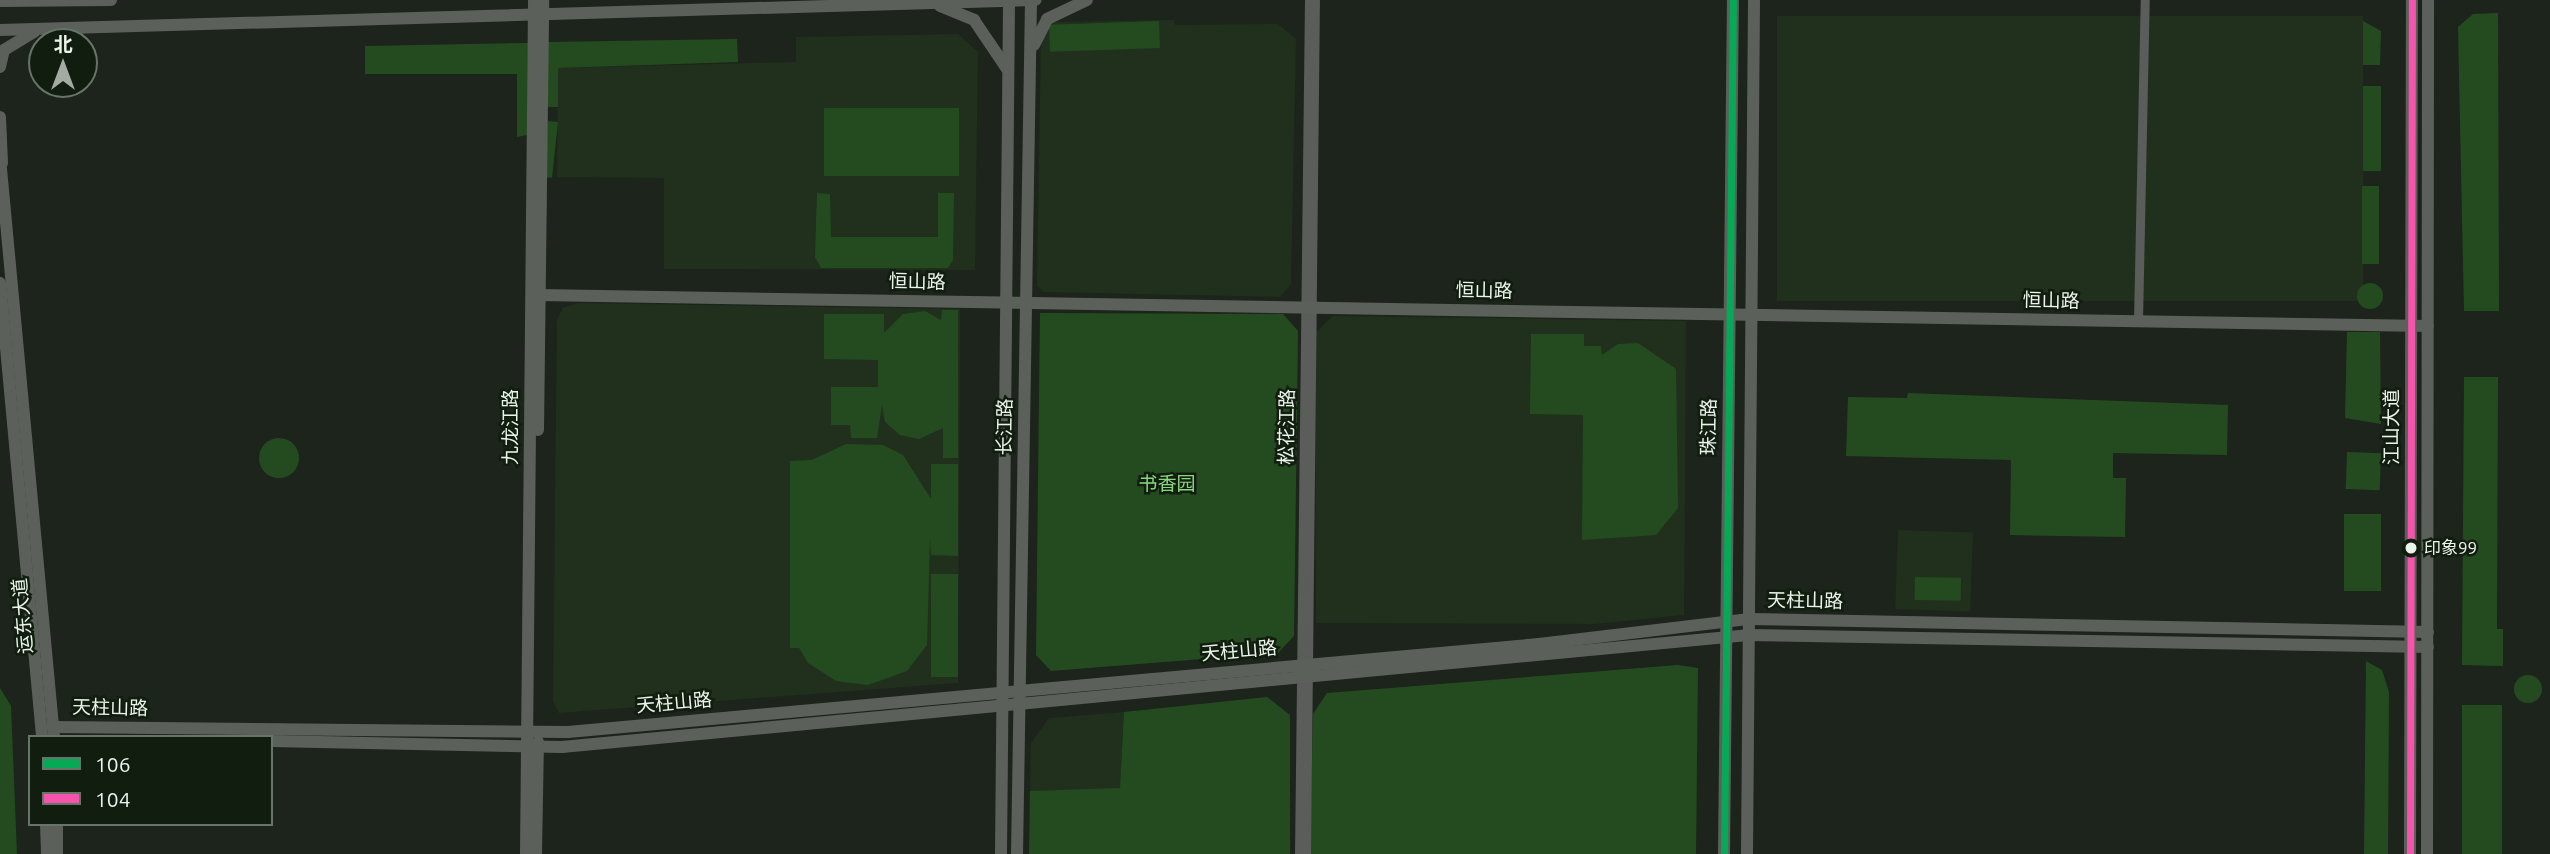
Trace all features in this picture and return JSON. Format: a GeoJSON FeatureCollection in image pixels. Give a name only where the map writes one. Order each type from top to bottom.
{"type":"FeatureCollection","features":[{"type":"Feature","properties":{"kind":"street"},"geometry":{"type":"LineString","coordinates":[[0,1],[111,0]]}},
{"type":"Feature","properties":{"kind":"street","name":"长江路"},"geometry":{"type":"LineString","coordinates":[[1001,854],[1009,0]]}},
{"type":"Feature","properties":{"kind":"street"},"geometry":{"type":"LineString","coordinates":[[48,28],[539,5],[1032,0]]}},
{"type":"Feature","properties":{"kind":"street","name":"长江路"},"geometry":{"type":"LineString","coordinates":[[1017,854],[1032,0]]}},
{"type":"Feature","properties":{"kind":"street"},"geometry":{"type":"LineString","coordinates":[[1030,63],[1042,24],[1087,0]]}},
{"type":"Feature","properties":{"kind":"street","name":"松花江路"},"geometry":{"type":"LineString","coordinates":[[1309,0],[1309,305]]}},
{"type":"Feature","properties":{"kind":"street","name":"松花江路"},"geometry":{"type":"LineString","coordinates":[[1306,854],[1305,670],[1315,0]]}},
{"type":"Feature","properties":{"kind":"street","name":"珠江路"},"geometry":{"type":"LineString","coordinates":[[1724,854],[1733,0]]}},
{"type":"Feature","properties":{"kind":"street"},"geometry":{"type":"LineString","coordinates":[[1747,854],[1754,0]]}},
{"type":"Feature","properties":{"kind":"street"},"geometry":{"type":"LineString","coordinates":[[2138,318],[2145,0]]}},
{"type":"Feature","properties":{"kind":"street","name":"江山大道"},"geometry":{"type":"LineString","coordinates":[[2410,854],[2412,0]]}},
{"type":"Feature","properties":{"kind":"street","name":"江山大道"},"geometry":{"type":"LineString","coordinates":[[2427,854],[2428,0]]}},
{"type":"Feature","properties":{"kind":"street"},"geometry":{"type":"LineString","coordinates":[[922,2],[974,20],[1009,71]]}},
{"type":"Feature","properties":{"kind":"street","name":"九龙江路"},"geometry":{"type":"LineString","coordinates":[[526,854],[533,739],[539,292],[539,5]]}},
{"type":"Feature","properties":{"kind":"street","name":"九龙江路"},"geometry":{"type":"LineString","coordinates":[[536,854],[533,739],[539,5]]}},
{"type":"Feature","properties":{"kind":"street"},"geometry":{"type":"LineString","coordinates":[[0,30],[28,29]]}},
{"type":"Feature","properties":{"kind":"street"},"geometry":{"type":"LineString","coordinates":[[0,66],[10,44],[28,36]]}},
{"type":"Feature","properties":{"kind":"street"},"geometry":{"type":"LineString","coordinates":[[0,117],[3,188]]}},
{"type":"Feature","properties":{"kind":"street","name":"运东大道"},"geometry":{"type":"LineString","coordinates":[[0,158],[54,732]]}},
{"type":"Feature","properties":{"kind":"street","name":"运东大道"},"geometry":{"type":"LineString","coordinates":[[0,283],[42,735]]}},
{"type":"Feature","properties":{"kind":"street","name":"恒山路"},"geometry":{"type":"LineString","coordinates":[[539,292],[2428,323]]}},
{"type":"Feature","properties":{"kind":"street"},"geometry":{"type":"LineString","coordinates":[[1728,430],[1750,430]]}},
{"type":"Feature","properties":{"kind":"street","name":"天柱山路"},"geometry":{"type":"LineString","coordinates":[[273,741],[533,739],[1020,705],[1748,619],[2428,632]]}},
{"type":"Feature","properties":{"kind":"street","name":"天柱山路"},"geometry":{"type":"LineString","coordinates":[[273,735],[533,739],[1002,690],[1305,670],[1748,635],[2428,647]]}},
{"type":"Feature","properties":{"kind":"street","name":"松花江路"},"geometry":{"type":"LineString","coordinates":[[1299,854],[1305,670]]}},
{"type":"Feature","properties":{"kind":"street","name":"天柱山路"},"geometry":{"type":"LineString","coordinates":[[54,732],[259,735]]}},
{"type":"Feature","properties":{"kind":"street"},"geometry":{"type":"LineString","coordinates":[[47,826],[47,854]]}},
{"type":"Feature","properties":{"kind":"street"},"geometry":{"type":"LineString","coordinates":[[57,826],[57,854]]}},
{"type":"Feature","properties":{"kind":"shaded area"},"geometry":{"type":"Polygon","coordinates":[[[1777,16],[2363,16],[2363,301],[1777,301],[1777,16]]]}},
{"type":"Feature","properties":{"kind":"shaded area"},"geometry":{"type":"Polygon","coordinates":[[[1174,20],[1175,25],[1278,24],[1296,39],[1291,284],[1280,297],[1044,292],[1037,286],[1041,35],[1049,22],[1174,20]]]}},
{"type":"Feature","properties":{"kind":"shaded area"},"geometry":{"type":"Polygon","coordinates":[[[958,34],[978,52],[975,270],[664,269],[664,178],[557,177],[558,68],[796,62],[796,37],[958,34]]]}},
{"type":"Feature","properties":{"kind":"shaded area"},"geometry":{"type":"Polygon","coordinates":[[[578,303],[960,309],[958,683],[559,713],[553,701],[557,319],[563,308],[578,303]]]}},
{"type":"Feature","properties":{"kind":"shaded area"},"geometry":{"type":"Polygon","coordinates":[[[1333,316],[1686,321],[1684,615],[1595,624],[1316,623],[1315,333],[1333,316]]]}},
{"type":"Feature","properties":{"kind":"shaded area"},"geometry":{"type":"Polygon","coordinates":[[[1898,530],[1973,533],[1970,612],[1895,609],[1898,530]]]}},
{"type":"Feature","properties":{"kind":"shaded area"},"geometry":{"type":"Polygon","coordinates":[[[1124,712],[1120,789],[1030,791],[1031,743],[1049,718],[1124,712]]]}},
{"type":"Feature","properties":{"kind":"green space"},"geometry":{"type":"Polygon","coordinates":[[[2498,13],[2499,311],[2464,311],[2458,27],[2473,14],[2498,13]]]}},
{"type":"Feature","properties":{"kind":"green space"},"geometry":{"type":"Polygon","coordinates":[[[1159,21],[1160,48],[1050,52],[1049,25],[1159,21]]]}},
{"type":"Feature","properties":{"kind":"green space"},"geometry":{"type":"Polygon","coordinates":[[[2363,21],[2381,31],[2380,65],[2363,65],[2363,21]]]}},
{"type":"Feature","properties":{"kind":"green space"},"geometry":{"type":"Polygon","coordinates":[[[737,39],[738,62],[558,68],[558,107],[548,107],[548,42],[737,39]]]}},
{"type":"Feature","properties":{"kind":"green space"},"geometry":{"type":"Polygon","coordinates":[[[528,43],[527,135],[517,137],[517,74],[365,74],[365,46],[528,43]]]}},
{"type":"Feature","properties":{"kind":"green space"},"geometry":{"type":"Polygon","coordinates":[[[2363,86],[2381,86],[2381,171],[2363,171],[2363,86]]]}},
{"type":"Feature","properties":{"kind":"green space"},"geometry":{"type":"Polygon","coordinates":[[[824,108],[959,108],[959,176],[824,176],[824,108]]]}},
{"type":"Feature","properties":{"kind":"green space"},"geometry":{"type":"Polygon","coordinates":[[[548,121],[558,122],[552,178],[542,177],[548,121]]]}},
{"type":"Feature","properties":{"kind":"green space"},"geometry":{"type":"Polygon","coordinates":[[[2362,186],[2379,186],[2379,264],[2362,264],[2362,186]]]}},
{"type":"Feature","properties":{"kind":"green space"},"geometry":{"type":"Polygon","coordinates":[[[817,193],[830,194],[831,237],[938,237],[938,193],[954,193],[953,260],[948,268],[821,268],[815,257],[817,193]]]}},
{"type":"Feature","properties":{"kind":"green space"},"geometry":{"type":"Polygon","coordinates":[[[2370,283],[2379,287],[2383,296],[2379,305],[2370,309],[2361,305],[2357,296],[2361,287],[2370,283]]]}},
{"type":"Feature","properties":{"kind":"green space"},"geometry":{"type":"Polygon","coordinates":[[[942,310],[958,310],[958,458],[943,458],[943,428],[919,439],[900,435],[885,422],[882,405],[877,438],[851,438],[850,425],[831,425],[831,387],[878,387],[878,360],[824,359],[824,314],[884,314],[884,333],[903,314],[925,311],[941,320],[942,310]]]}},
{"type":"Feature","properties":{"kind":"green space","name":"书香园"},"geometry":{"type":"Polygon","coordinates":[[[1040,313],[1283,314],[1298,331],[1294,636],[1278,653],[1051,671],[1036,655],[1040,313]]]}},
{"type":"Feature","properties":{"kind":"green space"},"geometry":{"type":"Polygon","coordinates":[[[2347,332],[2380,332],[2381,424],[2345,418],[2347,332]]]}},
{"type":"Feature","properties":{"kind":"green space"},"geometry":{"type":"Polygon","coordinates":[[[1531,334],[1584,334],[1584,346],[1601,346],[1602,355],[1618,344],[1638,343],[1676,369],[1678,508],[1656,535],[1582,540],[1583,415],[1530,414],[1531,334]]]}},
{"type":"Feature","properties":{"kind":"green space"},"geometry":{"type":"Polygon","coordinates":[[[2464,377],[2498,377],[2497,629],[2503,629],[2503,666],[2462,665],[2464,377]]]}},
{"type":"Feature","properties":{"kind":"green space"},"geometry":{"type":"Polygon","coordinates":[[[1908,393],[2228,405],[2227,455],[2113,453],[2113,478],[2126,478],[2125,537],[2010,535],[2011,460],[1846,456],[1848,397],[1907,398],[1908,393]]]}},
{"type":"Feature","properties":{"kind":"green space"},"geometry":{"type":"Polygon","coordinates":[[[279,438],[293,444],[299,458],[293,472],[279,478],[265,472],[259,458],[265,444],[279,438]]]}},
{"type":"Feature","properties":{"kind":"green space"},"geometry":{"type":"Polygon","coordinates":[[[846,444],[883,445],[903,455],[931,499],[931,464],[958,464],[958,556],[931,555],[930,538],[927,645],[907,671],[868,685],[836,681],[808,663],[799,648],[790,648],[790,461],[812,460],[846,444]]]}},
{"type":"Feature","properties":{"kind":"green space"},"geometry":{"type":"Polygon","coordinates":[[[2347,452],[2381,453],[2380,490],[2346,489],[2347,452]]]}},
{"type":"Feature","properties":{"kind":"green space"},"geometry":{"type":"Polygon","coordinates":[[[2344,514],[2381,514],[2381,591],[2344,591],[2344,514]]]}},
{"type":"Feature","properties":{"kind":"green space"},"geometry":{"type":"Polygon","coordinates":[[[931,574],[958,574],[958,677],[931,677],[931,574]]]}},
{"type":"Feature","properties":{"kind":"green space"},"geometry":{"type":"Polygon","coordinates":[[[1915,577],[1961,578],[1961,601],[1915,600],[1915,577]]]}},
{"type":"Feature","properties":{"kind":"green space"},"geometry":{"type":"Polygon","coordinates":[[[2366,661],[2382,670],[2389,692],[2388,854],[2364,854],[2366,661]]]}},
{"type":"Feature","properties":{"kind":"green space"},"geometry":{"type":"Polygon","coordinates":[[[1678,665],[1698,668],[1696,854],[1310,854],[1313,714],[1327,693],[1678,665]]]}},
{"type":"Feature","properties":{"kind":"green space"},"geometry":{"type":"Polygon","coordinates":[[[2528,675],[2538,679],[2542,689],[2538,699],[2528,703],[2518,699],[2514,689],[2518,679],[2528,675]]]}},
{"type":"Feature","properties":{"kind":"green space"},"geometry":{"type":"Polygon","coordinates":[[[0,688],[11,706],[17,854],[0,854],[0,688]]]}},
{"type":"Feature","properties":{"kind":"green space"},"geometry":{"type":"Polygon","coordinates":[[[1267,697],[1290,715],[1290,854],[1029,854],[1030,791],[1120,788],[1124,712],[1267,697]]]}},
{"type":"Feature","properties":{"kind":"green space"},"geometry":{"type":"Polygon","coordinates":[[[2462,705],[2502,705],[2502,854],[2462,854],[2462,705]]]}},
{"type":"Feature","properties":{"kind":"transit line","name":"106"},"geometry":{"type":"LineString","coordinates":[[1724,854],[1733,0]]}},
{"type":"Feature","properties":{"kind":"transit line","name":"104"},"geometry":{"type":"LineString","coordinates":[[2410,854],[2412,0]]}},
{"type":"Feature","properties":{"kind":"place","name":"印象99"},"geometry":{"type":"Point","coordinates":[2411,548]}}]}
